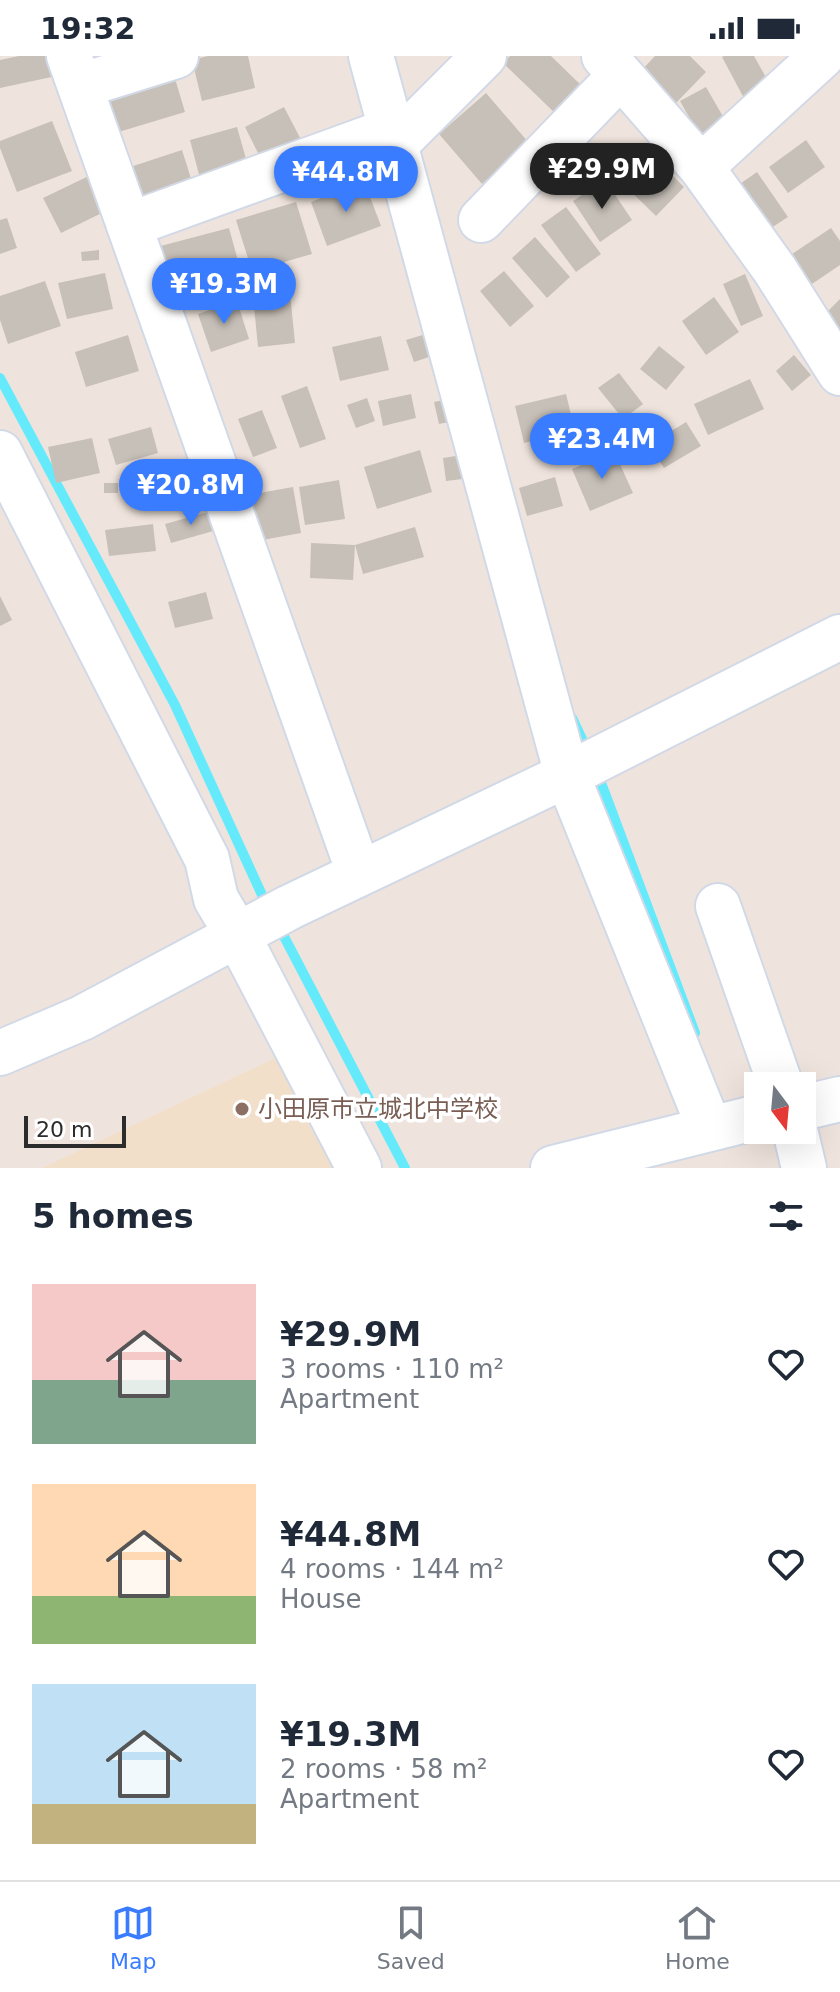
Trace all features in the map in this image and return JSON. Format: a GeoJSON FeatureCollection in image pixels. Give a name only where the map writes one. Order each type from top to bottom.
{"type":"FeatureCollection","features":[{"type":"Feature","properties":{"kind":"street"},"geometry":{"type":"LineString","coordinates":[[176,56],[75,71],[359,873]]}},
{"type":"Feature","properties":{"kind":"street"},"geometry":{"type":"LineString","coordinates":[[371,56],[567,775],[709,1127]]}},
{"type":"Feature","properties":{"kind":"street"},"geometry":{"type":"LineString","coordinates":[[129,225],[393,138],[484,56]]}},
{"type":"Feature","properties":{"kind":"street"},"geometry":{"type":"LineString","coordinates":[[701,167],[822,56]]}},
{"type":"Feature","properties":{"kind":"street"},"geometry":{"type":"LineString","coordinates":[[481,220],[612,66],[701,167],[775,270],[840,373]]}},
{"type":"Feature","properties":{"kind":"street"},"geometry":{"type":"LineString","coordinates":[[0,453],[207,859],[216,899],[359,1168]]}},
{"type":"Feature","properties":{"kind":"street"},"geometry":{"type":"LineString","coordinates":[[0,1053],[82,1018],[290,907],[567,775],[840,637]]}},
{"type":"Feature","properties":{"kind":"street"},"geometry":{"type":"LineString","coordinates":[[718,906],[776,1072]]}},
{"type":"Feature","properties":{"kind":"street"},"geometry":{"type":"LineString","coordinates":[[816,1105],[840,1099]]}},
{"type":"Feature","properties":{"kind":"street"},"geometry":{"type":"LineString","coordinates":[[553,1168],[744,1120]]}},
{"type":"Feature","properties":{"kind":"street"},"geometry":{"type":"LineString","coordinates":[[798,1144],[804,1168]]}},
{"type":"Feature","properties":{"kind":"shaded area","name":"小田原市立城北中学校"},"geometry":{"type":"Polygon","coordinates":[[[290,1051],[348,1168],[42,1168],[290,1051]]]}},
{"type":"Feature","properties":{"kind":"building"},"geometry":{"type":"Polygon","coordinates":[[[19,56],[58,56],[61,75],[0,88],[0,60],[19,56]]]}},
{"type":"Feature","properties":{"kind":"building"},"geometry":{"type":"Polygon","coordinates":[[[208,56],[248,56],[255,88],[202,101],[192,60],[208,56]]]}},
{"type":"Feature","properties":{"kind":"building"},"geometry":{"type":"Polygon","coordinates":[[[510,56],[551,56],[586,90],[559,117],[503,63],[510,56]]]}},
{"type":"Feature","properties":{"kind":"building"},"geometry":{"type":"Polygon","coordinates":[[[655,56],[690,56],[706,72],[674,105],[640,72],[655,56]]]}},
{"type":"Feature","properties":{"kind":"building"},"geometry":{"type":"Polygon","coordinates":[[[724,56],[754,56],[772,88],[746,102],[724,56]]]}},
{"type":"Feature","properties":{"kind":"building"},"geometry":{"type":"Polygon","coordinates":[[[173,72],[185,112],[112,134],[101,93],[173,72]]]}},
{"type":"Feature","properties":{"kind":"building"},"geometry":{"type":"Polygon","coordinates":[[[706,87],[729,127],[703,142],[680,101],[706,87]]]}},
{"type":"Feature","properties":{"kind":"building"},"geometry":{"type":"Polygon","coordinates":[[[486,93],[529,143],[482,184],[439,134],[486,93]]]}},
{"type":"Feature","properties":{"kind":"building"},"geometry":{"type":"Polygon","coordinates":[[[284,107],[308,153],[268,173],[245,127],[284,107]]]}},
{"type":"Feature","properties":{"kind":"building"},"geometry":{"type":"Polygon","coordinates":[[[52,121],[72,171],[17,192],[0,141],[52,121]]]}},
{"type":"Feature","properties":{"kind":"building"},"geometry":{"type":"Polygon","coordinates":[[[237,127],[250,173],[202,186],[190,140],[237,127]]]}},
{"type":"Feature","properties":{"kind":"building"},"geometry":{"type":"Polygon","coordinates":[[[806,140],[825,167],[788,193],[769,167],[806,140]]]}},
{"type":"Feature","properties":{"kind":"building"},"geometry":{"type":"Polygon","coordinates":[[[646,149],[684,187],[656,216],[617,178],[646,149]]]}},
{"type":"Feature","properties":{"kind":"building"},"geometry":{"type":"Polygon","coordinates":[[[182,150],[194,188],[133,208],[121,170],[182,150]]]}},
{"type":"Feature","properties":{"kind":"building"},"geometry":{"type":"Polygon","coordinates":[[[757,172],[788,217],[768,230],[737,186],[757,172]]]}},
{"type":"Feature","properties":{"kind":"building"},"geometry":{"type":"Polygon","coordinates":[[[95,173],[112,208],[61,233],[43,198],[95,173]]]}},
{"type":"Feature","properties":{"kind":"building"},"geometry":{"type":"Polygon","coordinates":[[[605,180],[632,220],[600,242],[573,201],[605,180]]]}},
{"type":"Feature","properties":{"kind":"building"},"geometry":{"type":"Polygon","coordinates":[[[364,181],[381,226],[327,246],[311,202],[364,181]]]}},
{"type":"Feature","properties":{"kind":"building"},"geometry":{"type":"Polygon","coordinates":[[[296,202],[312,254],[252,271],[236,220],[296,202]]]}},
{"type":"Feature","properties":{"kind":"building"},"geometry":{"type":"Polygon","coordinates":[[[566,207],[601,254],[576,272],[541,225],[566,207]]]}},
{"type":"Feature","properties":{"kind":"building"},"geometry":{"type":"Polygon","coordinates":[[[7,218],[17,248],[0,254],[0,220],[7,218]]]}},
{"type":"Feature","properties":{"kind":"building"},"geometry":{"type":"Polygon","coordinates":[[[229,228],[240,268],[164,288],[153,248],[229,228]]]}},
{"type":"Feature","properties":{"kind":"building"},"geometry":{"type":"Polygon","coordinates":[[[831,228],[840,241],[840,265],[809,286],[789,256],[831,228]]]}},
{"type":"Feature","properties":{"kind":"building"},"geometry":{"type":"Polygon","coordinates":[[[535,237],[570,277],[547,298],[512,258],[535,237]]]}},
{"type":"Feature","properties":{"kind":"building"},"geometry":{"type":"Polygon","coordinates":[[[99,250],[99,260],[82,261],[81,252],[99,250]]]}},
{"type":"Feature","properties":{"kind":"building"},"geometry":{"type":"Polygon","coordinates":[[[504,271],[534,306],[510,327],[480,291],[504,271]]]}},
{"type":"Feature","properties":{"kind":"building"},"geometry":{"type":"Polygon","coordinates":[[[105,273],[113,309],[67,319],[58,283],[105,273]]]}},
{"type":"Feature","properties":{"kind":"building"},"geometry":{"type":"Polygon","coordinates":[[[745,274],[763,316],[741,326],[723,284],[745,274]]]}},
{"type":"Feature","properties":{"kind":"building"},"geometry":{"type":"Polygon","coordinates":[[[45,281],[61,326],[8,344],[0,320],[0,296],[45,281]]]}},
{"type":"Feature","properties":{"kind":"building"},"geometry":{"type":"Polygon","coordinates":[[[289,283],[295,343],[258,347],[252,286],[289,283]]]}},
{"type":"Feature","properties":{"kind":"building"},"geometry":{"type":"Polygon","coordinates":[[[714,297],[739,332],[706,355],[682,321],[714,297]]]}},
{"type":"Feature","properties":{"kind":"building"},"geometry":{"type":"Polygon","coordinates":[[[840,299],[840,334],[822,317],[840,299]]]}},
{"type":"Feature","properties":{"kind":"building"},"geometry":{"type":"Polygon","coordinates":[[[237,301],[249,339],[211,352],[198,314],[237,301]]]}},
{"type":"Feature","properties":{"kind":"building"},"geometry":{"type":"Polygon","coordinates":[[[426,334],[432,356],[414,362],[406,340],[426,334]]]}},
{"type":"Feature","properties":{"kind":"building"},"geometry":{"type":"Polygon","coordinates":[[[128,335],[139,371],[86,387],[75,352],[128,335]]]}},
{"type":"Feature","properties":{"kind":"building"},"geometry":{"type":"Polygon","coordinates":[[[381,336],[389,370],[340,381],[332,347],[381,336]]]}},
{"type":"Feature","properties":{"kind":"building"},"geometry":{"type":"Polygon","coordinates":[[[659,346],[685,367],[666,390],[640,369],[659,346]]]}},
{"type":"Feature","properties":{"kind":"building"},"geometry":{"type":"Polygon","coordinates":[[[794,355],[811,375],[792,391],[776,371],[794,355]]]}},
{"type":"Feature","properties":{"kind":"building"},"geometry":{"type":"Polygon","coordinates":[[[619,373],[643,404],[623,419],[598,388],[619,373]]]}},
{"type":"Feature","properties":{"kind":"building"},"geometry":{"type":"Polygon","coordinates":[[[750,379],[764,409],[708,435],[694,404],[750,379]]]}},
{"type":"Feature","properties":{"kind":"building"},"geometry":{"type":"Polygon","coordinates":[[[307,386],[326,439],[300,448],[281,396],[307,386]]]}},
{"type":"Feature","properties":{"kind":"building"},"geometry":{"type":"Polygon","coordinates":[[[411,394],[416,418],[383,426],[378,401],[411,394]]]}},
{"type":"Feature","properties":{"kind":"building"},"geometry":{"type":"Polygon","coordinates":[[[566,394],[575,431],[524,443],[515,406],[566,394]]]}},
{"type":"Feature","properties":{"kind":"building"},"geometry":{"type":"Polygon","coordinates":[[[367,398],[375,421],[356,428],[347,405],[367,398]]]}},
{"type":"Feature","properties":{"kind":"building"},"geometry":{"type":"Polygon","coordinates":[[[444,400],[450,422],[439,424],[434,402],[444,400]]]}},
{"type":"Feature","properties":{"kind":"building"},"geometry":{"type":"Polygon","coordinates":[[[262,410],[277,448],[253,457],[238,419],[262,410]]]}},
{"type":"Feature","properties":{"kind":"building"},"geometry":{"type":"Polygon","coordinates":[[[686,422],[701,446],[664,468],[649,445],[686,422]]]}},
{"type":"Feature","properties":{"kind":"building"},"geometry":{"type":"Polygon","coordinates":[[[151,427],[158,453],[116,465],[108,439],[151,427]]]}},
{"type":"Feature","properties":{"kind":"building"},"geometry":{"type":"Polygon","coordinates":[[[92,438],[100,473],[56,483],[48,447],[92,438]]]}},
{"type":"Feature","properties":{"kind":"building"},"geometry":{"type":"Polygon","coordinates":[[[420,450],[432,492],[377,509],[364,467],[420,450]]]}},
{"type":"Feature","properties":{"kind":"building"},"geometry":{"type":"Polygon","coordinates":[[[614,451],[633,493],[590,511],[572,469],[614,451]]]}},
{"type":"Feature","properties":{"kind":"building"},"geometry":{"type":"Polygon","coordinates":[[[468,454],[471,478],[446,481],[443,458],[468,454]]]}},
{"type":"Feature","properties":{"kind":"building"},"geometry":{"type":"Polygon","coordinates":[[[555,477],[563,506],[527,516],[519,488],[555,477]]]}},
{"type":"Feature","properties":{"kind":"building"},"geometry":{"type":"Polygon","coordinates":[[[339,480],[345,519],[305,525],[299,487],[339,480]]]}},
{"type":"Feature","properties":{"kind":"building"},"geometry":{"type":"Polygon","coordinates":[[[104,483],[118,483],[118,493],[104,493],[104,483]]]}},
{"type":"Feature","properties":{"kind":"building"},"geometry":{"type":"Polygon","coordinates":[[[293,487],[301,533],[251,542],[242,496],[293,487]]]}},
{"type":"Feature","properties":{"kind":"building"},"geometry":{"type":"Polygon","coordinates":[[[212,511],[217,530],[171,543],[165,524],[212,511]]]}},
{"type":"Feature","properties":{"kind":"building"},"geometry":{"type":"Polygon","coordinates":[[[153,524],[156,551],[109,556],[105,530],[153,524]]]}},
{"type":"Feature","properties":{"kind":"building"},"geometry":{"type":"Polygon","coordinates":[[[415,527],[424,557],[363,574],[355,545],[415,527]]]}},
{"type":"Feature","properties":{"kind":"building"},"geometry":{"type":"Polygon","coordinates":[[[311,543],[355,545],[353,580],[310,578],[311,543]]]}},
{"type":"Feature","properties":{"kind":"building"},"geometry":{"type":"Polygon","coordinates":[[[206,592],[213,619],[175,628],[168,602],[206,592]]]}},
{"type":"Feature","properties":{"kind":"building"},"geometry":{"type":"Polygon","coordinates":[[[0,596],[12,620],[0,626],[0,596]]]}},
{"type":"Feature","properties":{"kind":"waterway"},"geometry":{"type":"LineString","coordinates":[[0,378],[175,705],[268,908]]}},
{"type":"Feature","properties":{"kind":"waterway"},"geometry":{"type":"LineString","coordinates":[[572,718],[589,754]]}},
{"type":"Feature","properties":{"kind":"waterway"},"geometry":{"type":"LineString","coordinates":[[597,772],[695,1033]]}},
{"type":"Feature","properties":{"kind":"waterway"},"geometry":{"type":"LineString","coordinates":[[278,925],[405,1168]]}},
{"type":"Feature","properties":{"kind":"place","name":"小田原市立城北中学校"},"geometry":{"type":"Point","coordinates":[242,1109]}}]}
